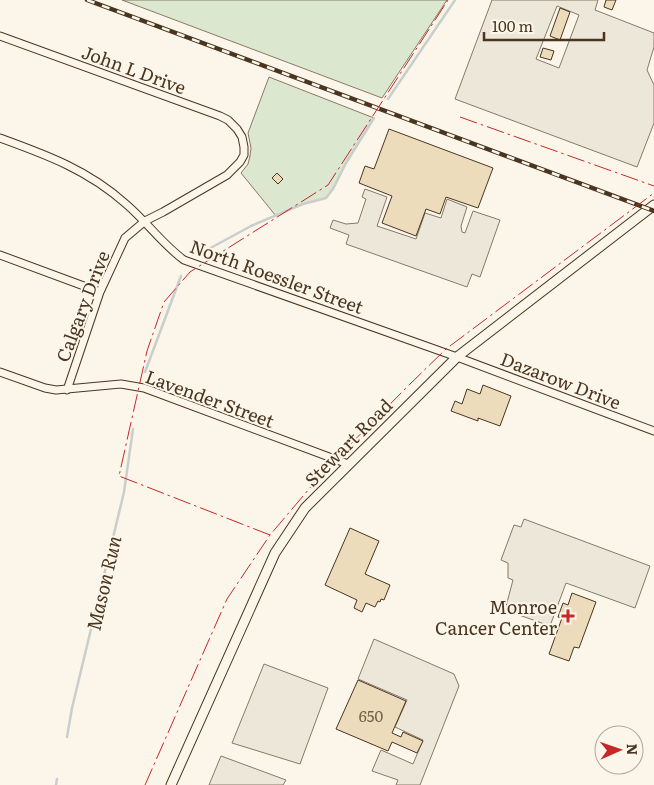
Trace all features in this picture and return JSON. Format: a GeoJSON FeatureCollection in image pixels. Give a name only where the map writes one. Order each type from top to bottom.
{"type":"FeatureCollection","features":[{"type":"Feature","properties":{"kind":"street","name":"John L Drive"},"geometry":{"type":"LineString","coordinates":[[0,36],[220,116],[228,120],[237,129],[244,147]]}},
{"type":"Feature","properties":{"kind":"street","name":"North Roessler Street"},"geometry":{"type":"LineString","coordinates":[[0,138],[74,167],[105,187],[153,228],[172,251],[184,260],[457,356]]}},
{"type":"Feature","properties":{"kind":"street","name":"Calgary Drive"},"geometry":{"type":"LineString","coordinates":[[67,390],[100,292],[126,238],[144,221],[228,174],[240,162],[244,154],[244,147]]}},
{"type":"Feature","properties":{"kind":"street","name":"Stewart Road"},"geometry":{"type":"LineString","coordinates":[[171,785],[275,553],[304,508],[457,356],[654,205]]}},
{"type":"Feature","properties":{"kind":"street"},"geometry":{"type":"LineString","coordinates":[[0,255],[100,292]]}},
{"type":"Feature","properties":{"kind":"street","name":"Dazarow Drive"},"geometry":{"type":"LineString","coordinates":[[457,356],[654,431]]}},
{"type":"Feature","properties":{"kind":"street","name":"Lavender Street"},"geometry":{"type":"LineString","coordinates":[[0,372],[45,388],[67,390],[121,384],[144,388],[348,464]]}},
{"type":"Feature","properties":{"kind":"green space"},"geometry":{"type":"Polygon","coordinates":[[[122,0],[447,0],[382,98],[122,0]]]}},
{"type":"Feature","properties":{"kind":"green space"},"geometry":{"type":"Polygon","coordinates":[[[269,77],[374,118],[326,198],[303,204],[276,216],[241,173],[248,164],[250,156],[251,148],[248,133],[269,77]]]}},
{"type":"Feature","properties":{"kind":"shaded area"},"geometry":{"type":"Polygon","coordinates":[[[492,0],[598,0],[595,10],[654,33],[654,47],[647,70],[654,85],[654,123],[637,167],[455,99],[492,0]],[[557,6],[536,59],[559,68],[579,15],[557,6]]]}},
{"type":"Feature","properties":{"kind":"shaded area"},"geometry":{"type":"Polygon","coordinates":[[[365,189],[387,197],[377,226],[416,239],[425,213],[441,218],[447,199],[467,207],[461,226],[462,232],[465,233],[473,211],[500,220],[480,277],[472,274],[467,287],[346,244],[349,235],[330,228],[333,220],[346,224],[358,223],[366,199],[362,197],[365,189]]]}},
{"type":"Feature","properties":{"kind":"shaded area"},"geometry":{"type":"Polygon","coordinates":[[[524,519],[650,566],[635,608],[566,583],[550,626],[505,610],[513,580],[508,578],[508,563],[501,560],[514,525],[521,527],[524,519]]]}},
{"type":"Feature","properties":{"kind":"shaded area"},"geometry":{"type":"Polygon","coordinates":[[[374,639],[454,674],[459,686],[420,785],[396,785],[398,780],[372,771],[381,750],[413,764],[423,740],[395,727],[407,700],[358,679],[374,639]]]}},
{"type":"Feature","properties":{"kind":"shaded area"},"geometry":{"type":"Polygon","coordinates":[[[264,664],[328,688],[300,764],[232,743],[264,664]]]}},
{"type":"Feature","properties":{"kind":"shaded area"},"geometry":{"type":"Polygon","coordinates":[[[221,756],[286,780],[283,785],[209,785],[221,756]]]}},
{"type":"Feature","properties":{"kind":"building"},"geometry":{"type":"Polygon","coordinates":[[[606,0],[616,0],[612,10],[604,7],[606,0]]]}},
{"type":"Feature","properties":{"kind":"building"},"geometry":{"type":"Polygon","coordinates":[[[560,8],[570,12],[560,40],[550,36],[560,8]]]}},
{"type":"Feature","properties":{"kind":"building"},"geometry":{"type":"Polygon","coordinates":[[[543,48],[554,51],[551,60],[540,57],[543,48]]]}},
{"type":"Feature","properties":{"kind":"building"},"geometry":{"type":"Polygon","coordinates":[[[389,129],[493,168],[478,208],[446,197],[440,214],[426,209],[416,236],[382,223],[392,196],[359,183],[365,166],[374,169],[389,129]]]}},
{"type":"Feature","properties":{"kind":"building"},"geometry":{"type":"Polygon","coordinates":[[[277,173],[283,179],[278,184],[272,178],[277,173]]]}},
{"type":"Feature","properties":{"kind":"building"},"geometry":{"type":"Polygon","coordinates":[[[483,385],[511,396],[500,426],[478,418],[478,421],[451,411],[455,401],[462,404],[467,389],[480,394],[483,385]]]}},
{"type":"Feature","properties":{"kind":"building"},"geometry":{"type":"Polygon","coordinates":[[[350,528],[379,541],[365,574],[390,585],[384,600],[378,601],[375,607],[366,603],[362,612],[354,608],[357,600],[325,585],[350,528]]]}},
{"type":"Feature","properties":{"kind":"building"},"geometry":{"type":"Polygon","coordinates":[[[572,593],[596,602],[579,648],[574,647],[569,661],[549,654],[562,618],[558,617],[563,603],[568,605],[572,593]]]}},
{"type":"Feature","properties":{"kind":"building"},"geometry":{"type":"Polygon","coordinates":[[[358,680],[406,701],[392,733],[401,737],[403,732],[423,741],[417,753],[392,742],[388,751],[336,729],[358,680]]]}},
{"type":"Feature","properties":{"kind":"waterway","name":"Mason Run"},"geometry":{"type":"LineString","coordinates":[[388,99],[455,0]]}},
{"type":"Feature","properties":{"kind":"waterway","name":"Mason Run"},"geometry":{"type":"LineString","coordinates":[[205,251],[251,226],[303,204],[326,198],[374,118]]}},
{"type":"Feature","properties":{"kind":"waterway","name":"Mason Run"},"geometry":{"type":"LineString","coordinates":[[145,372],[181,276]]}},
{"type":"Feature","properties":{"kind":"waterway","name":"Mason Run"},"geometry":{"type":"LineString","coordinates":[[67,737],[72,708],[124,492],[133,429]]}},
{"type":"Feature","properties":{"kind":"waterway","name":"Mason Run"},"geometry":{"type":"LineString","coordinates":[[56,785],[57,779]]}},
{"type":"Feature","properties":{"kind":"railway"},"geometry":{"type":"LineString","coordinates":[[87,0],[654,211]]}},
{"type":"Feature","properties":{"kind":"power"},"geometry":{"type":"LineString","coordinates":[[270,535],[119,476],[147,351],[164,302],[190,272],[328,185],[448,0]]}},
{"type":"Feature","properties":{"kind":"power"},"geometry":{"type":"LineString","coordinates":[[460,117],[654,186]]}},
{"type":"Feature","properties":{"kind":"power"},"geometry":{"type":"LineString","coordinates":[[145,785],[227,599],[270,535],[326,469],[446,349],[654,193]]}},
{"type":"Feature","properties":{"kind":"place","name":"Monroe Cancer Center"},"geometry":{"type":"Point","coordinates":[568,616]}}]}
